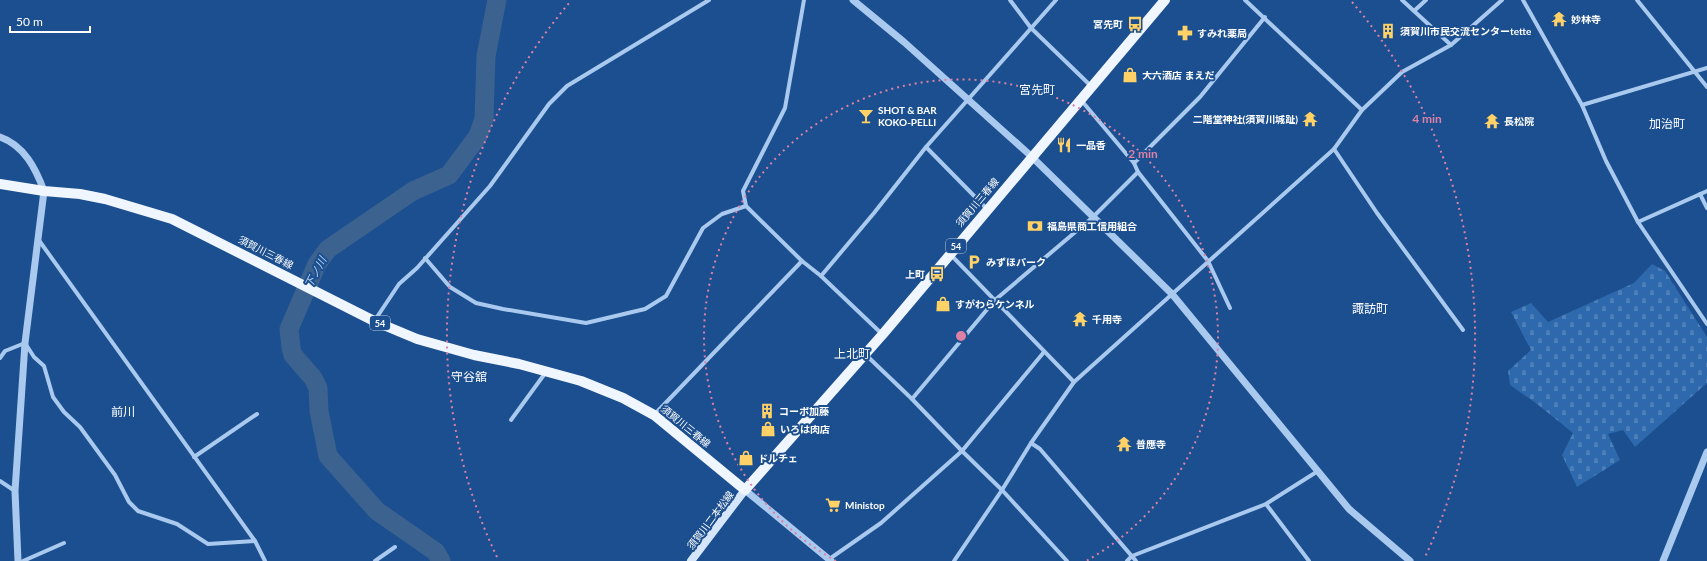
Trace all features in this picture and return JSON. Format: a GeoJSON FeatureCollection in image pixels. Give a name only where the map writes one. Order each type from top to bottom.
{"type":"FeatureCollection","features":[{"type":"Feature","properties":{"kind":"main road","name":"須賀川三春線"},"geometry":{"type":"LineString","coordinates":[[0,184],[44,191],[80,194],[105,199],[172,219],[374,321],[417,339],[474,355],[581,381],[623,398],[654,415],[745,490],[883,334],[949,253],[1031,156],[1092,88],[1165,0]]}},
{"type":"Feature","properties":{"kind":"main road","name":"須賀川二本松線"},"geometry":{"type":"LineString","coordinates":[[691,561],[745,490]]}},
{"type":"Feature","properties":{"kind":"street"},"geometry":{"type":"LineString","coordinates":[[374,321],[399,284],[417,268],[490,186],[549,104],[567,86],[709,0]]}},
{"type":"Feature","properties":{"kind":"street"},"geometry":{"type":"LineString","coordinates":[[804,0],[785,108],[743,191],[746,206],[802,261],[821,276],[883,334]]}},
{"type":"Feature","properties":{"kind":"street"},"geometry":{"type":"LineString","coordinates":[[853,0],[968,98],[1031,156],[1172,294],[1349,509],[1410,561]]}},
{"type":"Feature","properties":{"kind":"street"},"geometry":{"type":"LineString","coordinates":[[1010,0],[1031,28],[1092,88]]}},
{"type":"Feature","properties":{"kind":"street"},"geometry":{"type":"LineString","coordinates":[[821,276],[874,213],[926,147],[1056,0]]}},
{"type":"Feature","properties":{"kind":"street"},"geometry":{"type":"LineString","coordinates":[[1245,0],[1265,17],[1362,110]]}},
{"type":"Feature","properties":{"kind":"street"},"geometry":{"type":"LineString","coordinates":[[1402,0],[1451,45]]}},
{"type":"Feature","properties":{"kind":"street"},"geometry":{"type":"LineString","coordinates":[[1414,11],[1426,0]]}},
{"type":"Feature","properties":{"kind":"street"},"geometry":{"type":"LineString","coordinates":[[954,561],[1002,490],[1031,443],[1074,382],[1334,149],[1362,110],[1402,72],[1451,45],[1502,0]]}},
{"type":"Feature","properties":{"kind":"street"},"geometry":{"type":"LineString","coordinates":[[1523,0],[1582,105],[1606,161],[1638,222],[1707,324]]}},
{"type":"Feature","properties":{"kind":"street"},"geometry":{"type":"LineString","coordinates":[[1637,0],[1707,87]]}},
{"type":"Feature","properties":{"kind":"street"},"geometry":{"type":"LineString","coordinates":[[1134,162],[1200,97],[1265,17]]}},
{"type":"Feature","properties":{"kind":"street"},"geometry":{"type":"LineString","coordinates":[[1582,105],[1707,68]]}},
{"type":"Feature","properties":{"kind":"street"},"geometry":{"type":"LineString","coordinates":[[1081,100],[1134,162],[1138,172],[1208,261],[1230,308]]}},
{"type":"Feature","properties":{"kind":"street"},"geometry":{"type":"LineString","coordinates":[[0,137],[8,139],[28,158],[38,175],[44,191],[25,343],[16,491],[18,561]]}},
{"type":"Feature","properties":{"kind":"street"},"geometry":{"type":"LineString","coordinates":[[926,147],[987,209]]}},
{"type":"Feature","properties":{"kind":"street"},"geometry":{"type":"LineString","coordinates":[[1334,149],[1377,213],[1463,330]]}},
{"type":"Feature","properties":{"kind":"street"},"geometry":{"type":"LineString","coordinates":[[912,399],[995,300],[1093,217],[1138,172]]}},
{"type":"Feature","properties":{"kind":"street"},"geometry":{"type":"LineString","coordinates":[[1638,222],[1707,191]]}},
{"type":"Feature","properties":{"kind":"street"},"geometry":{"type":"LineString","coordinates":[[1700,194],[1707,208]]}},
{"type":"Feature","properties":{"kind":"street"},"geometry":{"type":"LineString","coordinates":[[425,258],[450,288],[476,303],[586,323],[645,309],[666,296],[703,228],[722,214],[746,206]]}},
{"type":"Feature","properties":{"kind":"street"},"geometry":{"type":"LineString","coordinates":[[38,239],[255,541],[264,559],[258,561]]}},
{"type":"Feature","properties":{"kind":"street"},"geometry":{"type":"LineString","coordinates":[[949,253],[1074,382]]}},
{"type":"Feature","properties":{"kind":"street"},"geometry":{"type":"LineString","coordinates":[[654,415],[802,261]]}},
{"type":"Feature","properties":{"kind":"street"},"geometry":{"type":"LineString","coordinates":[[0,358],[5,351],[25,343]]}},
{"type":"Feature","properties":{"kind":"street"},"geometry":{"type":"LineString","coordinates":[[25,343],[34,357],[44,366],[52,397],[64,412],[80,427],[115,475],[129,502],[138,511],[177,524],[208,544],[255,541]]}},
{"type":"Feature","properties":{"kind":"street"},"geometry":{"type":"LineString","coordinates":[[745,490],[829,560],[881,523],[962,451],[1044,352]]}},
{"type":"Feature","properties":{"kind":"street"},"geometry":{"type":"LineString","coordinates":[[865,354],[1002,490],[1067,561]]}},
{"type":"Feature","properties":{"kind":"street"},"geometry":{"type":"LineString","coordinates":[[511,420],[546,372]]}},
{"type":"Feature","properties":{"kind":"street"},"geometry":{"type":"LineString","coordinates":[[194,457],[257,414]]}},
{"type":"Feature","properties":{"kind":"street"},"geometry":{"type":"LineString","coordinates":[[1031,443],[1040,449],[1136,561]]}},
{"type":"Feature","properties":{"kind":"street"},"geometry":{"type":"LineString","coordinates":[[1663,561],[1707,452]]}},
{"type":"Feature","properties":{"kind":"street"},"geometry":{"type":"LineString","coordinates":[[1127,561],[1132,556],[1266,504],[1318,471]]}},
{"type":"Feature","properties":{"kind":"street"},"geometry":{"type":"LineString","coordinates":[[0,481],[16,491]]}},
{"type":"Feature","properties":{"kind":"street"},"geometry":{"type":"LineString","coordinates":[[1266,504],[1309,561]]}},
{"type":"Feature","properties":{"kind":"street"},"geometry":{"type":"LineString","coordinates":[[23,561],[64,543]]}},
{"type":"Feature","properties":{"kind":"street"},"geometry":{"type":"LineString","coordinates":[[375,561],[395,547]]}},
{"type":"Feature","properties":{"kind":"green space"},"geometry":{"type":"Polygon","coordinates":[[[1652,264],[1665,271],[1707,337],[1707,383],[1635,447],[1623,430],[1608,434],[1620,460],[1577,487],[1562,455],[1573,433],[1537,404],[1510,385],[1508,371],[1531,350],[1511,312],[1531,303],[1548,322],[1634,283],[1652,264]]]}},
{"type":"Feature","properties":{"kind":"waterway","name":"下ノ川"},"geometry":{"type":"LineString","coordinates":[[441,561],[436,552],[377,511],[328,456],[319,411],[318,388],[313,378],[293,355],[289,329],[317,264],[328,249],[413,191],[449,175],[478,136],[484,119],[486,56],[497,0]]}},
{"type":"Feature","properties":{"kind":"place","name":"妙林寺"},"geometry":{"type":"Point","coordinates":[1559,19]}},
{"type":"Feature","properties":{"kind":"place","name":"宮先町"},"geometry":{"type":"Point","coordinates":[1135,24]}},
{"type":"Feature","properties":{"kind":"place","name":"須賀川市民交流センターtette"},"geometry":{"type":"Point","coordinates":[1388,31]}},
{"type":"Feature","properties":{"kind":"place","name":"すみれ薬局"},"geometry":{"type":"Point","coordinates":[1185,33]}},
{"type":"Feature","properties":{"kind":"place","name":"大六酒店 まえだ"},"geometry":{"type":"Point","coordinates":[1130,75]}},
{"type":"Feature","properties":{"kind":"place","name":"SHOT & BAR KOKO-PELLI"},"geometry":{"type":"Point","coordinates":[866,116]}},
{"type":"Feature","properties":{"kind":"place","name":"二階堂神社(須賀川城趾)"},"geometry":{"type":"Point","coordinates":[1310,119]}},
{"type":"Feature","properties":{"kind":"place","name":"長松院"},"geometry":{"type":"Point","coordinates":[1492,121]}},
{"type":"Feature","properties":{"kind":"place","name":"一品香"},"geometry":{"type":"Point","coordinates":[1064,145]}},
{"type":"Feature","properties":{"kind":"place","name":"福島県商工信用組合"},"geometry":{"type":"Point","coordinates":[1035,226]}},
{"type":"Feature","properties":{"kind":"place","name":"みずほパーク"},"geometry":{"type":"Point","coordinates":[974,262]}},
{"type":"Feature","properties":{"kind":"place","name":"上町"},"geometry":{"type":"Point","coordinates":[937,274]}},
{"type":"Feature","properties":{"kind":"place","name":"すがわらケンネル"},"geometry":{"type":"Point","coordinates":[943,304]}},
{"type":"Feature","properties":{"kind":"place","name":"千用寺"},"geometry":{"type":"Point","coordinates":[1080,319]}},
{"type":"Feature","properties":{"kind":"place","name":"コーポ加藤"},"geometry":{"type":"Point","coordinates":[767,411]}},
{"type":"Feature","properties":{"kind":"place","name":"いろは肉店"},"geometry":{"type":"Point","coordinates":[768,429]}},
{"type":"Feature","properties":{"kind":"place","name":"普應寺"},"geometry":{"type":"Point","coordinates":[1124,444]}},
{"type":"Feature","properties":{"kind":"place","name":"ドルチェ"},"geometry":{"type":"Point","coordinates":[746,458]}},
{"type":"Feature","properties":{"kind":"place","name":"Ministop"},"geometry":{"type":"Point","coordinates":[833,505]}},
{"type":"Feature","properties":{"kind":"district","name":"宮先町"},"geometry":{"type":"Point","coordinates":[1037,89]}},
{"type":"Feature","properties":{"kind":"district","name":"加治町"},"geometry":{"type":"Point","coordinates":[1667,123]}},
{"type":"Feature","properties":{"kind":"district","name":"諏訪町"},"geometry":{"type":"Point","coordinates":[1370,308]}},
{"type":"Feature","properties":{"kind":"district","name":"上北町"},"geometry":{"type":"Point","coordinates":[852,353]}},
{"type":"Feature","properties":{"kind":"district","name":"守谷舘"},"geometry":{"type":"Point","coordinates":[469,376]}},
{"type":"Feature","properties":{"kind":"district","name":"前川"},"geometry":{"type":"Point","coordinates":[123,411]}}]}
